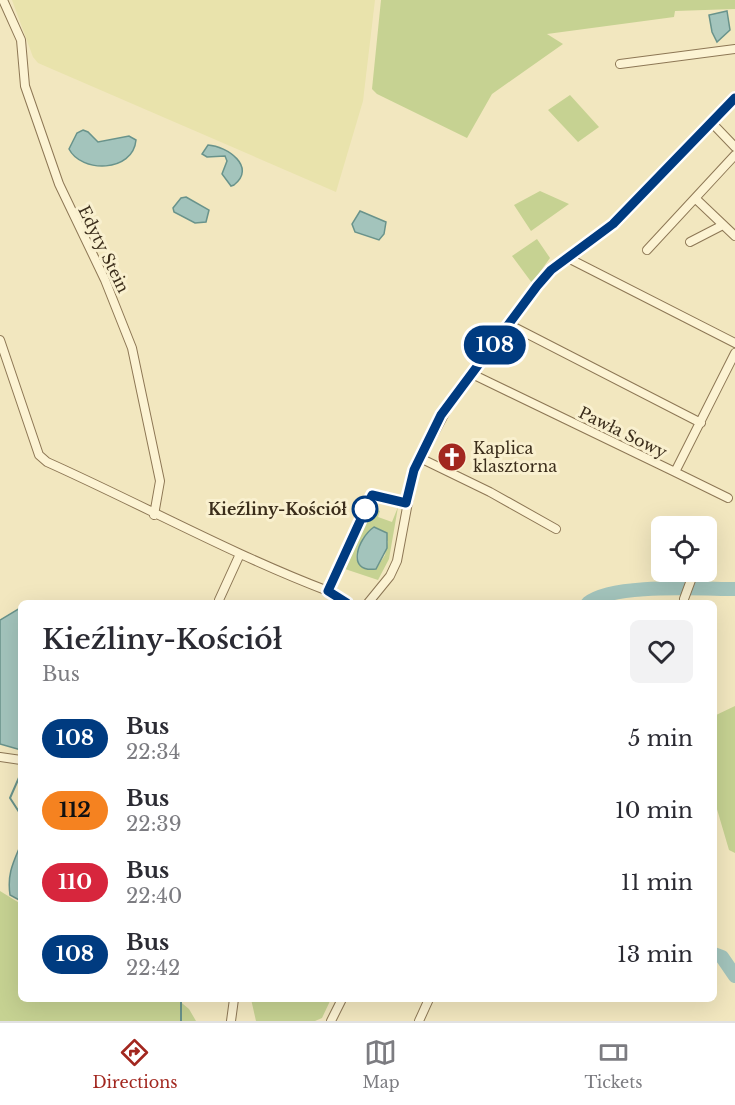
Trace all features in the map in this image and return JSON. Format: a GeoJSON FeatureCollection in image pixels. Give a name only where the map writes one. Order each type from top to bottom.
{"type":"FeatureCollection","features":[{"type":"Feature","properties":{"kind":"street","name":"Edyty Stein"},"geometry":{"type":"LineString","coordinates":[[3,0],[21,40],[25,86],[59,184],[105,280],[132,348],[160,481],[154,515]]}},
{"type":"Feature","properties":{"kind":"street"},"geometry":{"type":"LineString","coordinates":[[620,64],[735,49]]}},
{"type":"Feature","properties":{"kind":"street"},"geometry":{"type":"LineString","coordinates":[[370,600],[390,576],[397,561],[406,503],[420,458],[441,415],[537,286],[568,258],[613,224],[735,98]]}},
{"type":"Feature","properties":{"kind":"street"},"geometry":{"type":"LineString","coordinates":[[711,122],[735,147]]}},
{"type":"Feature","properties":{"kind":"street"},"geometry":{"type":"LineString","coordinates":[[647,250],[735,155]]}},
{"type":"Feature","properties":{"kind":"street"},"geometry":{"type":"LineString","coordinates":[[696,199],[735,236]]}},
{"type":"Feature","properties":{"kind":"street"},"geometry":{"type":"LineString","coordinates":[[690,242],[723,225]]}},
{"type":"Feature","properties":{"kind":"street"},"geometry":{"type":"LineString","coordinates":[[568,258],[735,343]]}},
{"type":"Feature","properties":{"kind":"street"},"geometry":{"type":"LineString","coordinates":[[510,325],[701,423]]}},
{"type":"Feature","properties":{"kind":"street"},"geometry":{"type":"LineString","coordinates":[[0,340],[39,455],[47,462],[117,494],[154,515],[328,591],[342,600]]}},
{"type":"Feature","properties":{"kind":"street","name":"Pawła Sowy"},"geometry":{"type":"LineString","coordinates":[[472,374],[675,472],[735,353]]}},
{"type":"Feature","properties":{"kind":"street"},"geometry":{"type":"LineString","coordinates":[[420,458],[490,492],[556,529]]}},
{"type":"Feature","properties":{"kind":"street"},"geometry":{"type":"LineString","coordinates":[[675,472],[728,498]]}},
{"type":"Feature","properties":{"kind":"street"},"geometry":{"type":"LineString","coordinates":[[328,591],[372,495],[406,503]]}},
{"type":"Feature","properties":{"kind":"street"},"geometry":{"type":"LineString","coordinates":[[219,600],[240,554]]}},
{"type":"Feature","properties":{"kind":"street"},"geometry":{"type":"LineString","coordinates":[[684,599],[690,582]]}},
{"type":"Feature","properties":{"kind":"street"},"geometry":{"type":"LineString","coordinates":[[0,757],[18,760]]}},
{"type":"Feature","properties":{"kind":"street"},"geometry":{"type":"LineString","coordinates":[[231,1021],[234,1002]]}},
{"type":"Feature","properties":{"kind":"street"},"geometry":{"type":"LineString","coordinates":[[332,1021],[341,1002]]}},
{"type":"Feature","properties":{"kind":"street"},"geometry":{"type":"LineString","coordinates":[[419,1021],[428,1002]]}},
{"type":"Feature","properties":{"kind":"shaded area"},"geometry":{"type":"Polygon","coordinates":[[[12,0],[375,0],[363,101],[336,192],[38,63],[33,57],[12,0]]]}},
{"type":"Feature","properties":{"kind":"green space"},"geometry":{"type":"Polygon","coordinates":[[[381,0],[735,0],[735,9],[675,11],[674,17],[547,34],[563,44],[492,94],[467,138],[377,94],[372,89],[381,0]]]}},
{"type":"Feature","properties":{"kind":"green space"},"geometry":{"type":"Polygon","coordinates":[[[570,95],[599,127],[578,142],[548,110],[570,95]]]}},
{"type":"Feature","properties":{"kind":"green space"},"geometry":{"type":"Polygon","coordinates":[[[540,191],[569,204],[531,231],[514,205],[540,191]]]}},
{"type":"Feature","properties":{"kind":"green space"},"geometry":{"type":"Polygon","coordinates":[[[537,239],[550,258],[532,283],[512,256],[537,239]]]}},
{"type":"Feature","properties":{"kind":"green space"},"geometry":{"type":"Polygon","coordinates":[[[373,507],[380,511],[378,517],[392,522],[398,507],[389,559],[378,580],[345,569],[373,507]],[[363,537],[356,559],[362,565],[376,569],[385,555],[388,541],[363,537]]]}},
{"type":"Feature","properties":{"kind":"green space"},"geometry":{"type":"Polygon","coordinates":[[[735,706],[735,853],[729,850],[717,809],[717,715],[735,706]]]}},
{"type":"Feature","properties":{"kind":"green space"},"geometry":{"type":"Polygon","coordinates":[[[0,891],[18,902],[18,1002],[181,1002],[189,1009],[196,1021],[0,1021],[0,891]]]}},
{"type":"Feature","properties":{"kind":"green space"},"geometry":{"type":"Polygon","coordinates":[[[252,1002],[330,1002],[322,1018],[315,1021],[256,1021],[252,1002]]]}},
{"type":"Feature","properties":{"kind":"water"},"geometry":{"type":"Polygon","coordinates":[[[727,11],[730,30],[717,42],[712,32],[709,15],[727,11]]]}},
{"type":"Feature","properties":{"kind":"water"},"geometry":{"type":"Polygon","coordinates":[[[83,130],[98,142],[129,136],[136,140],[133,151],[117,164],[106,166],[84,162],[75,157],[69,149],[77,133],[83,130]]]}},
{"type":"Feature","properties":{"kind":"water"},"geometry":{"type":"Polygon","coordinates":[[[208,145],[231,153],[241,165],[240,178],[234,185],[231,186],[222,174],[227,161],[225,156],[207,157],[202,154],[208,145]]]}},
{"type":"Feature","properties":{"kind":"water"},"geometry":{"type":"Polygon","coordinates":[[[186,197],[209,210],[206,222],[195,223],[174,212],[173,208],[181,198],[186,197]]]}},
{"type":"Feature","properties":{"kind":"water"},"geometry":{"type":"Polygon","coordinates":[[[360,211],[386,222],[384,234],[379,240],[355,232],[352,224],[360,211]]]}},
{"type":"Feature","properties":{"kind":"water"},"geometry":{"type":"Polygon","coordinates":[[[374,527],[387,533],[387,548],[376,569],[366,569],[360,566],[357,554],[363,539],[374,527]]]}},
{"type":"Feature","properties":{"kind":"water"},"geometry":{"type":"Polygon","coordinates":[[[18,609],[18,749],[0,744],[0,620],[18,609]]]}},
{"type":"Feature","properties":{"kind":"water"},"geometry":{"type":"Polygon","coordinates":[[[18,852],[18,899],[10,895],[11,869],[18,852]]]}},
{"type":"Feature","properties":{"kind":"waterway"},"geometry":{"type":"LineString","coordinates":[[594,600],[617,592],[658,588],[735,589]]}},
{"type":"Feature","properties":{"kind":"waterway"},"geometry":{"type":"LineString","coordinates":[[18,780],[10,798],[18,810]]}},
{"type":"Feature","properties":{"kind":"waterway"},"geometry":{"type":"LineString","coordinates":[[717,955],[722,957],[735,976]]}},
{"type":"Feature","properties":{"kind":"waterway"},"geometry":{"type":"LineString","coordinates":[[181,1002],[181,1021]]}},
{"type":"Feature","properties":{"kind":"bus line","name":"108"},"geometry":{"type":"LineString","coordinates":[[343,600],[328,591],[372,495],[406,503],[414,470],[441,415],[537,286],[551,270],[613,224],[735,98]]}},
{"type":"Feature","properties":{"kind":"place","name":"Kaplica klasztorna"},"geometry":{"type":"Point","coordinates":[452,457]}},
{"type":"Feature","properties":{"kind":"place","name":"Kieźliny-Kościół"},"geometry":{"type":"Point","coordinates":[365,509]}}]}
